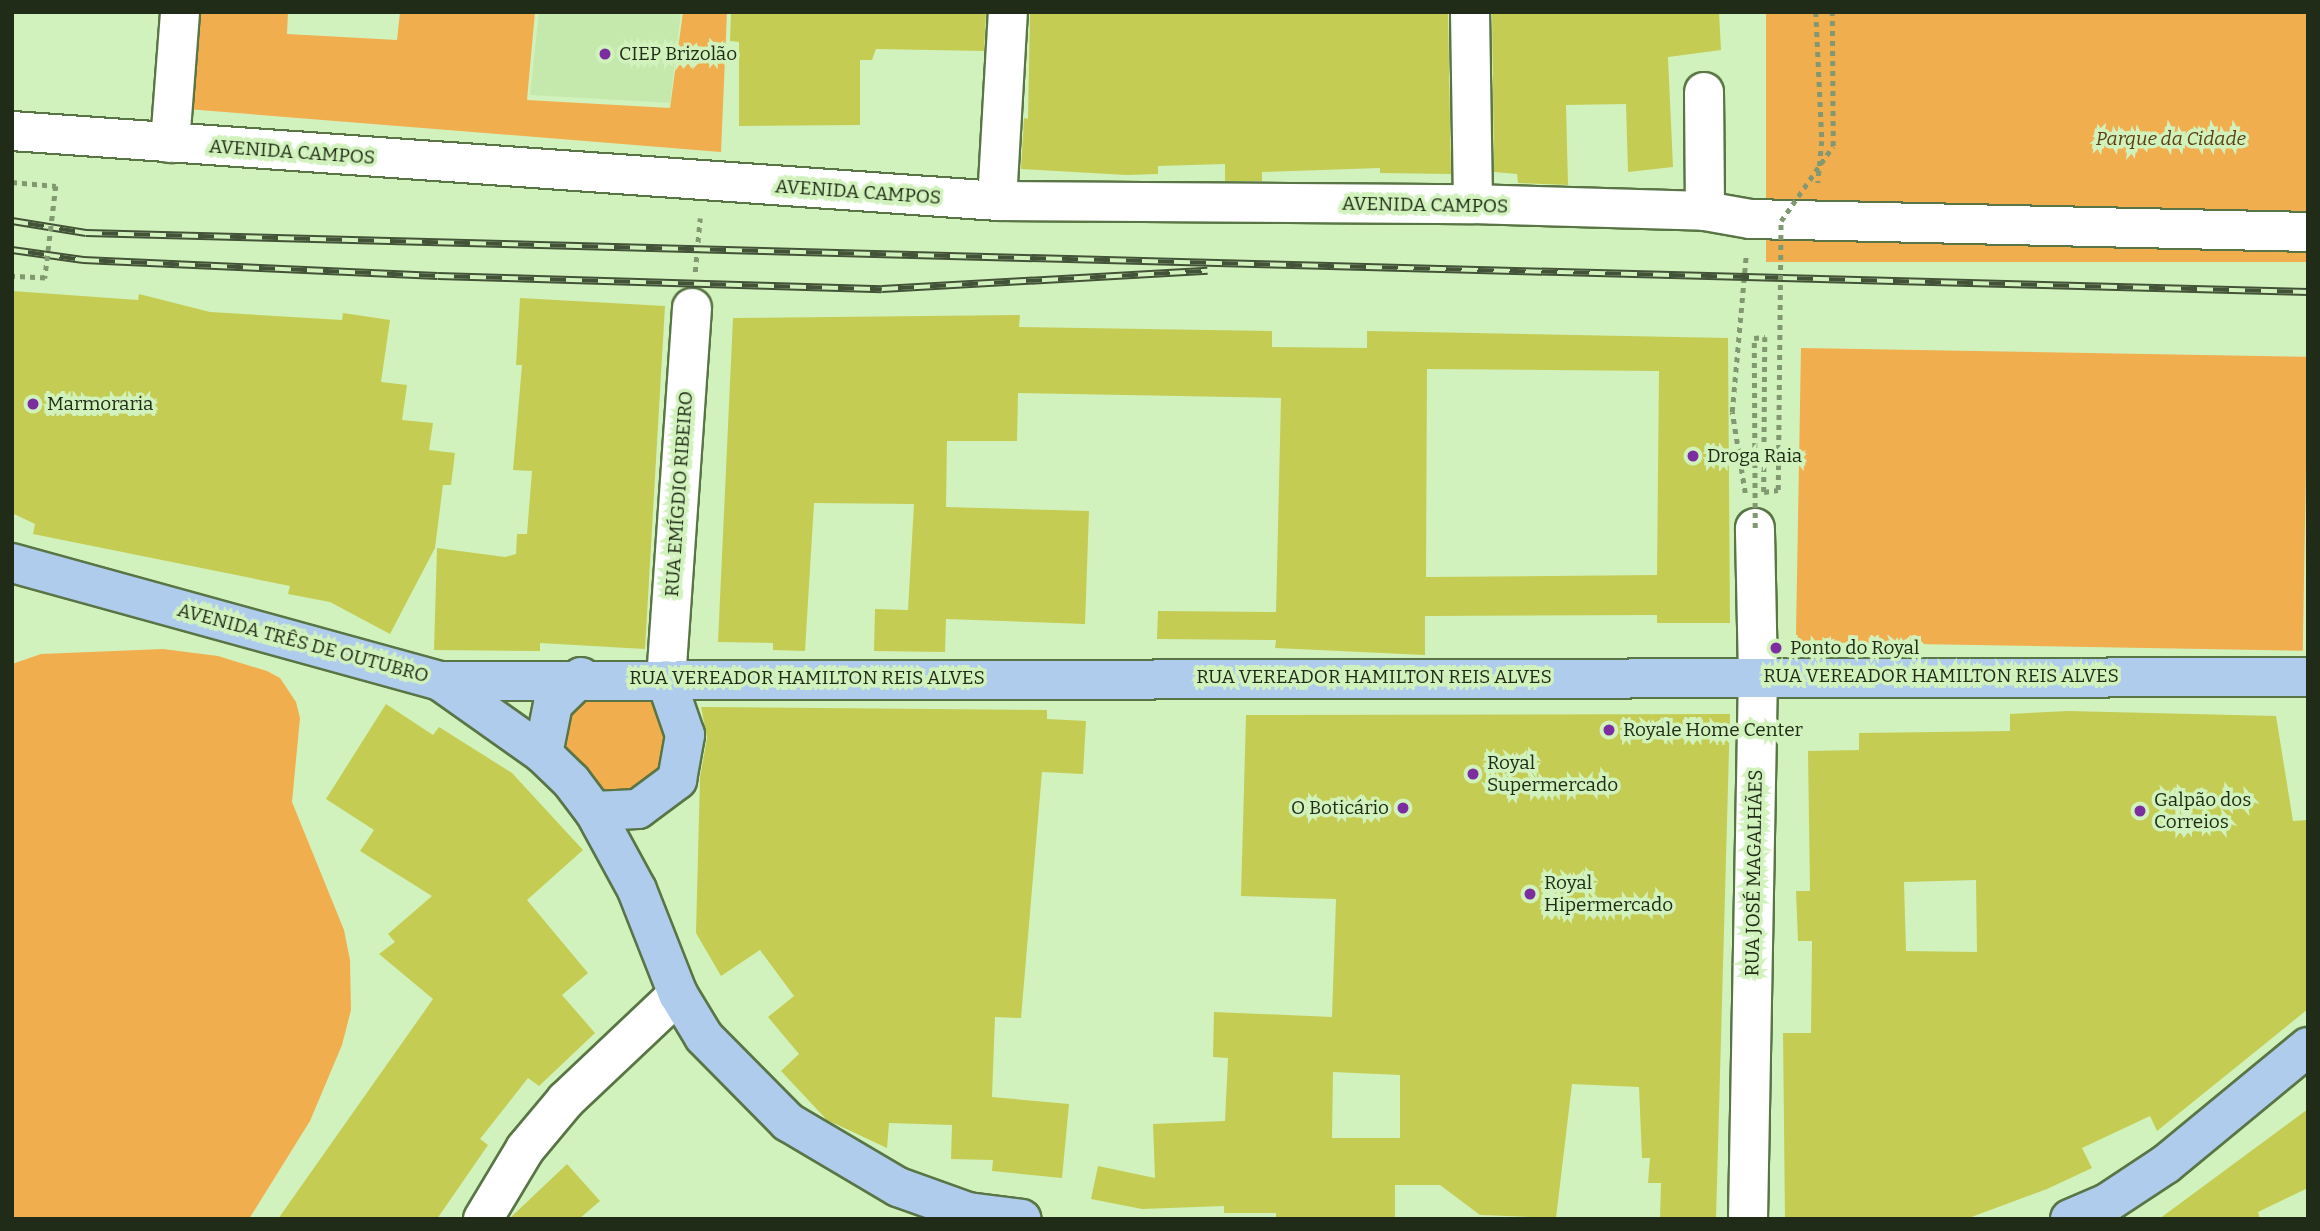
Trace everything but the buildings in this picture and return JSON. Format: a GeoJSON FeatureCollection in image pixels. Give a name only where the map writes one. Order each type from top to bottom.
{"type":"FeatureCollection","features":[{"type":"Feature","properties":{"kind":"main road","name":"AVENIDA TRÊS DE OUTUBRO"},"geometry":{"type":"LineString","coordinates":[[12,564],[440,681],[543,754],[594,811],[637,890],[678,994],[704,1037],[740,1077],[788,1122],[857,1168],[968,1212],[1022,1219]]}},
{"type":"Feature","properties":{"kind":"main road","name":"RUA VEREADOR HAMILTON REIS ALVES"},"geometry":{"type":"LineString","coordinates":[[440,681],[581,677],[666,680],[1758,675],[2308,677]]}},
{"type":"Feature","properties":{"kind":"main road"},"geometry":{"type":"LineString","coordinates":[[543,754],[553,704],[581,677]]}},
{"type":"Feature","properties":{"kind":"main road"},"geometry":{"type":"LineString","coordinates":[[594,811],[638,809],[677,780],[685,735],[666,680]]}},
{"type":"Feature","properties":{"kind":"main road"},"geometry":{"type":"LineString","coordinates":[[2070,1219],[2109,1211],[2308,1047]]}},
{"type":"Feature","properties":{"kind":"street"},"geometry":{"type":"LineString","coordinates":[[170,143],[180,12]]}},
{"type":"Feature","properties":{"kind":"street"},"geometry":{"type":"LineString","coordinates":[[997,201],[1008,12]]}},
{"type":"Feature","properties":{"kind":"street"},"geometry":{"type":"LineString","coordinates":[[1470,12],[1473,204]]}},
{"type":"Feature","properties":{"kind":"street"},"geometry":{"type":"LineString","coordinates":[[1704,92],[1705,211]]}},
{"type":"Feature","properties":{"kind":"street","name":"AVENIDA CAMPOS"},"geometry":{"type":"LineString","coordinates":[[12,131],[997,201],[1473,204],[1705,211],[1750,219],[2308,232]]}},
{"type":"Feature","properties":{"kind":"street","name":"RUA EMÍGDIO RIBEIRO"},"geometry":{"type":"LineString","coordinates":[[666,680],[692,308]]}},
{"type":"Feature","properties":{"kind":"street","name":"RUA JOSÉ MAGALHÃES"},"geometry":{"type":"LineString","coordinates":[[1748,1219],[1758,675],[1755,528]]}},
{"type":"Feature","properties":{"kind":"street"},"geometry":{"type":"LineString","coordinates":[[483,1219],[525,1149],[566,1100],[678,994]]}},
{"type":"Feature","properties":{"kind":"path"},"geometry":{"type":"LineString","coordinates":[[1816,12],[1822,141]]}},
{"type":"Feature","properties":{"kind":"path"},"geometry":{"type":"LineString","coordinates":[[1755,528],[1754,338],[1766,337],[1764,492],[1778,491],[1781,221],[1833,146],[1832,12]]}},
{"type":"Feature","properties":{"kind":"path"},"geometry":{"type":"LineString","coordinates":[[12,181],[56,186],[45,278],[12,276]]}},
{"type":"Feature","properties":{"kind":"path"},"geometry":{"type":"LineString","coordinates":[[692,308],[703,181]]}},
{"type":"Feature","properties":{"kind":"path"},"geometry":{"type":"LineString","coordinates":[[1744,277],[1735,340],[1733,440],[1755,528]]}},
{"type":"Feature","properties":{"kind":"shaded area","name":"CIEP Brizolão"},"geometry":{"type":"Polygon","coordinates":[[[539,12],[681,12],[670,103],[530,95],[539,12]]]}},
{"type":"Feature","properties":{"kind":"green space"},"geometry":{"type":"Polygon","coordinates":[[[193,12],[288,12],[287,34],[397,40],[400,12],[535,12],[527,100],[670,108],[683,12],[727,12],[721,152],[187,109],[193,12]]]}},
{"type":"Feature","properties":{"kind":"green space","name":"Parque da Cidade"},"geometry":{"type":"Polygon","coordinates":[[[1766,12],[2308,12],[2308,262],[1766,262],[1766,12]]]}},
{"type":"Feature","properties":{"kind":"green space"},"geometry":{"type":"Polygon","coordinates":[[[1801,348],[2308,357],[2303,651],[1796,642],[1801,348]]]}},
{"type":"Feature","properties":{"kind":"green space"},"geometry":{"type":"Polygon","coordinates":[[[163,649],[218,656],[267,671],[280,678],[296,702],[300,718],[292,802],[344,930],[350,960],[351,1010],[342,1045],[310,1121],[249,1219],[12,1219],[12,664],[41,654],[163,649]]]}},
{"type":"Feature","properties":{"kind":"green space"},"geometry":{"type":"Polygon","coordinates":[[[574,694],[653,697],[670,718],[659,788],[605,798],[563,751],[558,721],[574,694]]]}},
{"type":"Feature","properties":{"kind":"railway"},"geometry":{"type":"LineString","coordinates":[[12,221],[86,233],[2308,292]]}},
{"type":"Feature","properties":{"kind":"railway"},"geometry":{"type":"LineString","coordinates":[[12,250],[83,260],[438,276],[882,289],[1208,271]]}},
{"type":"Feature","properties":{"kind":"place","name":"CIEP Brizolão"},"geometry":{"type":"Point","coordinates":[605,54]}},
{"type":"Feature","properties":{"kind":"place","name":"Marmoraria"},"geometry":{"type":"Point","coordinates":[33,404]}},
{"type":"Feature","properties":{"kind":"place","name":"Droga Raia"},"geometry":{"type":"Point","coordinates":[1693,456]}},
{"type":"Feature","properties":{"kind":"place","name":"Ponto do Royal"},"geometry":{"type":"Point","coordinates":[1776,648]}},
{"type":"Feature","properties":{"kind":"place","name":"Royale Home Center"},"geometry":{"type":"Point","coordinates":[1609,730]}},
{"type":"Feature","properties":{"kind":"place","name":"Royal Supermercado"},"geometry":{"type":"Point","coordinates":[1473,774]}},
{"type":"Feature","properties":{"kind":"place","name":"O Boticário"},"geometry":{"type":"Point","coordinates":[1403,808]}},
{"type":"Feature","properties":{"kind":"place","name":"Galpão dos Correios"},"geometry":{"type":"Point","coordinates":[2140,811]}},
{"type":"Feature","properties":{"kind":"place","name":"Royal Hipermercado"},"geometry":{"type":"Point","coordinates":[1530,894]}}]}
